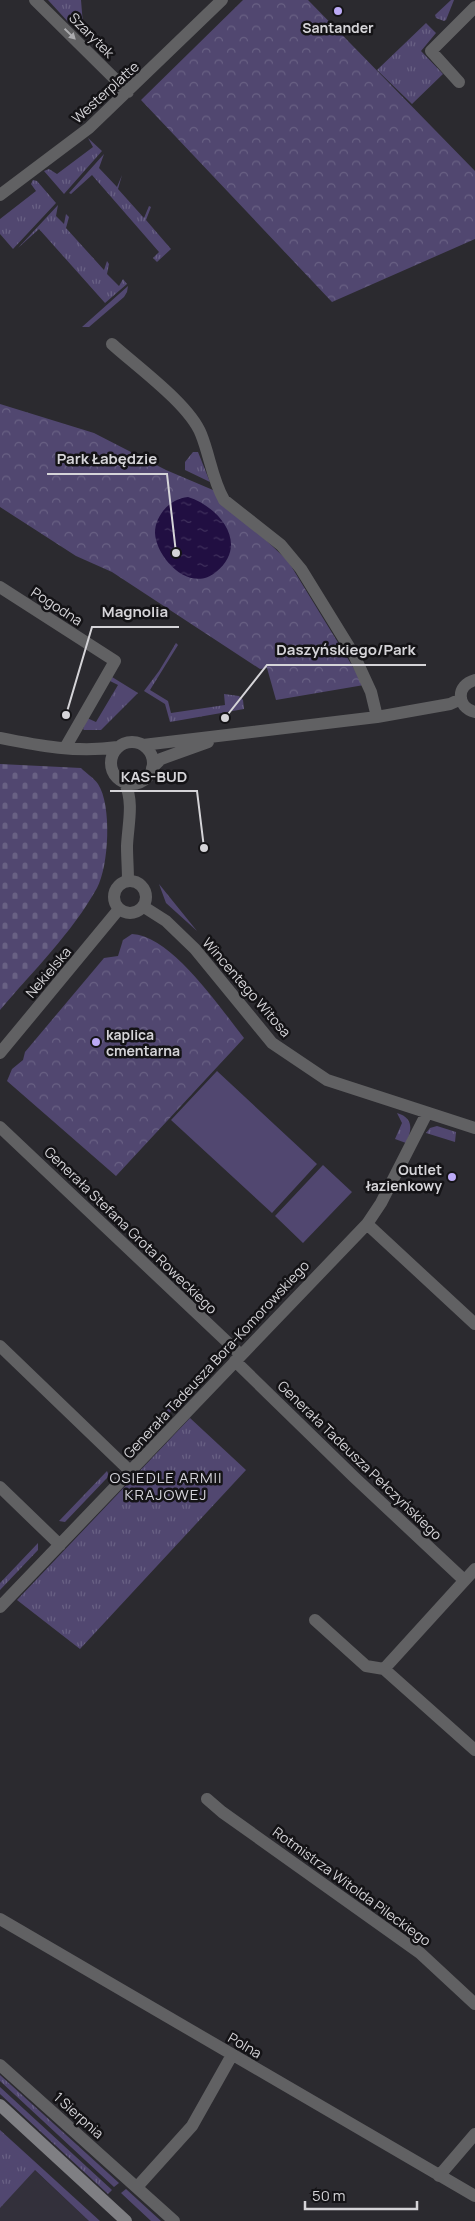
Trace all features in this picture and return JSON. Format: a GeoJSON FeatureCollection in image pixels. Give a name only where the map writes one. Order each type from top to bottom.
{"type":"FeatureCollection","features":[{"type":"Feature","properties":{"kind":"street","name":"Szarytek"},"geometry":{"type":"LineString","coordinates":[[35,0],[128,92]]}},
{"type":"Feature","properties":{"kind":"street","name":"Westerplatte"},"geometry":{"type":"LineString","coordinates":[[0,195],[89,128],[222,0]]}},
{"type":"Feature","properties":{"kind":"street"},"geometry":{"type":"LineString","coordinates":[[459,82],[431,52],[475,7]]}},
{"type":"Feature","properties":{"kind":"street"},"geometry":{"type":"LineString","coordinates":[[112,344],[191,418],[200,433],[218,490],[224,500],[281,545],[301,569],[354,655],[371,692],[377,717]]}},
{"type":"Feature","properties":{"kind":"street","name":"Pogodna"},"geometry":{"type":"LineString","coordinates":[[0,587],[115,661],[65,748]]}},
{"type":"Feature","properties":{"kind":"street"},"geometry":{"type":"LineString","coordinates":[[475,680],[462,688],[461,699],[465,708],[475,712]]}},
{"type":"Feature","properties":{"kind":"street"},"geometry":{"type":"LineString","coordinates":[[0,744],[34,745],[87,751],[118,747],[130,742],[143,745],[377,717],[450,704],[461,699]]}},
{"type":"Feature","properties":{"kind":"street"},"geometry":{"type":"LineString","coordinates":[[130,808],[136,791],[147,778],[152,768],[161,759],[221,736]]}},
{"type":"Feature","properties":{"kind":"street"},"geometry":{"type":"LineString","coordinates":[[0,738],[34,745]]}},
{"type":"Feature","properties":{"kind":"street"},"geometry":{"type":"LineString","coordinates":[[143,745],[151,755],[152,768]]}},
{"type":"Feature","properties":{"kind":"street"},"geometry":{"type":"LineString","coordinates":[[118,747],[114,752],[111,763],[114,775],[125,783],[136,784],[142,782]]}},
{"type":"Feature","properties":{"kind":"street"},"geometry":{"type":"LineString","coordinates":[[87,751],[111,763]]}},
{"type":"Feature","properties":{"kind":"street"},"geometry":{"type":"LineString","coordinates":[[125,783],[130,808],[127,846],[128,881]]}},
{"type":"Feature","properties":{"kind":"street"},"geometry":{"type":"LineString","coordinates":[[128,881],[136,882],[142,886],[146,892],[147,900],[144,907],[132,914],[118,909],[114,896],[121,883],[128,881]]}},
{"type":"Feature","properties":{"kind":"street","name":"Wincentego Witosa"},"geometry":{"type":"LineString","coordinates":[[144,907],[166,921],[194,949],[272,1043],[327,1080],[475,1128]]}},
{"type":"Feature","properties":{"kind":"street","name":"Nekielska"},"geometry":{"type":"LineString","coordinates":[[0,1053],[118,909]]}},
{"type":"Feature","properties":{"kind":"street","name":"Generała Tadeusza Bora-Komorowskiego"},"geometry":{"type":"LineString","coordinates":[[0,1607],[367,1224],[382,1203],[427,1112]]}},
{"type":"Feature","properties":{"kind":"street","name":"Generała Stefana Grota Roweckiego"},"geometry":{"type":"LineString","coordinates":[[2,1134],[238,1358]]}},
{"type":"Feature","properties":{"kind":"street"},"geometry":{"type":"LineString","coordinates":[[367,1224],[475,1324]]}},
{"type":"Feature","properties":{"kind":"street"},"geometry":{"type":"LineString","coordinates":[[0,1346],[131,1472]]}},
{"type":"Feature","properties":{"kind":"street","name":"Generała Tadeusza Pełczyńskiego"},"geometry":{"type":"LineString","coordinates":[[238,1358],[354,1477],[464,1580]]}},
{"type":"Feature","properties":{"kind":"street"},"geometry":{"type":"LineString","coordinates":[[0,1487],[60,1545]]}},
{"type":"Feature","properties":{"kind":"street"},"geometry":{"type":"LineString","coordinates":[[384,1669],[475,1569]]}},
{"type":"Feature","properties":{"kind":"street"},"geometry":{"type":"LineString","coordinates":[[315,1620],[366,1666],[384,1669],[475,1750]]}},
{"type":"Feature","properties":{"kind":"street","name":"Rotmistrza Witolda Pileckiego"},"geometry":{"type":"LineString","coordinates":[[207,1799],[222,1812],[420,1953],[475,2004]]}},
{"type":"Feature","properties":{"kind":"street","name":"Polna"},"geometry":{"type":"LineString","coordinates":[[0,1918],[475,2196]]}},
{"type":"Feature","properties":{"kind":"street"},"geometry":{"type":"LineString","coordinates":[[138,2187],[192,2126],[232,2055]]}},
{"type":"Feature","properties":{"kind":"street","name":"1 Sierpnia"},"geometry":{"type":"LineString","coordinates":[[0,2065],[174,2221]]}},
{"type":"Feature","properties":{"kind":"street"},"geometry":{"type":"LineString","coordinates":[[0,2106],[126,2221]]}},
{"type":"Feature","properties":{"kind":"street"},"geometry":{"type":"LineString","coordinates":[[440,2176],[475,2134]]}},
{"type":"Feature","properties":{"kind":"shaded area"},"geometry":{"type":"Polygon","coordinates":[[[0,2138],[89,2221],[0,2221],[0,2138]]]}},
{"type":"Feature","properties":{"kind":"green space"},"geometry":{"type":"Polygon","coordinates":[[[48,0],[81,0],[83,25],[88,30],[84,31],[70,24],[48,0]]]}},
{"type":"Feature","properties":{"kind":"green space"},"geometry":{"type":"Polygon","coordinates":[[[243,0],[308,0],[475,171],[475,239],[332,302],[141,100],[243,0]]]}},
{"type":"Feature","properties":{"kind":"green space"},"geometry":{"type":"Polygon","coordinates":[[[451,0],[454,0],[446,20],[436,18],[435,15],[451,0]]]}},
{"type":"Feature","properties":{"kind":"green space"},"geometry":{"type":"Polygon","coordinates":[[[426,23],[436,33],[421,51],[443,74],[412,104],[377,70],[426,23]]]}},
{"type":"Feature","properties":{"kind":"green space"},"geometry":{"type":"Polygon","coordinates":[[[88,138],[102,151],[64,194],[44,171],[49,169],[57,174],[93,147],[88,138]]]}},
{"type":"Feature","properties":{"kind":"green space"},"geometry":{"type":"Polygon","coordinates":[[[104,154],[99,168],[117,187],[122,175],[118,189],[144,218],[149,206],[151,207],[146,220],[171,249],[157,262],[153,258],[159,252],[92,175],[71,194],[69,193],[104,154]]]}},
{"type":"Feature","properties":{"kind":"green space"},"geometry":{"type":"Polygon","coordinates":[[[33,180],[37,181],[56,203],[13,249],[0,234],[0,219],[36,191],[31,184],[33,180]]]}},
{"type":"Feature","properties":{"kind":"green space"},"geometry":{"type":"Polygon","coordinates":[[[58,205],[56,216],[64,224],[66,214],[69,217],[66,228],[104,270],[107,261],[109,264],[107,274],[119,286],[123,279],[127,284],[105,303],[39,229],[18,248],[58,205]]]}},
{"type":"Feature","properties":{"kind":"green space"},"geometry":{"type":"Polygon","coordinates":[[[128,286],[124,297],[89,327],[82,327],[128,286]]]}},
{"type":"Feature","properties":{"kind":"green space"},"geometry":{"type":"Polygon","coordinates":[[[0,404],[94,433],[166,470],[213,490],[288,561],[364,685],[276,700],[267,668],[260,669],[112,572],[76,556],[0,507],[0,404]]]}},
{"type":"Feature","properties":{"kind":"green space"},"geometry":{"type":"Polygon","coordinates":[[[193,452],[198,452],[210,482],[185,470],[185,462],[193,452]]]}},
{"type":"Feature","properties":{"kind":"green space"},"geometry":{"type":"Polygon","coordinates":[[[176,643],[178,645],[150,690],[168,701],[171,713],[225,705],[224,694],[239,696],[243,700],[244,709],[170,722],[165,704],[144,691],[176,643]]]}},
{"type":"Feature","properties":{"kind":"green space"},"geometry":{"type":"Polygon","coordinates":[[[112,677],[138,693],[101,730],[84,730],[87,718],[96,722],[118,685],[110,681],[112,677]]]}},
{"type":"Feature","properties":{"kind":"green space"},"geometry":{"type":"Polygon","coordinates":[[[0,764],[81,768],[98,784],[102,794],[107,820],[107,836],[101,878],[87,905],[52,951],[0,1010],[0,764]]]}},
{"type":"Feature","properties":{"kind":"green space"},"geometry":{"type":"Polygon","coordinates":[[[159,884],[197,931],[166,903],[159,884]]]}},
{"type":"Feature","properties":{"kind":"green space"},"geometry":{"type":"Polygon","coordinates":[[[132,934],[147,938],[163,947],[179,960],[209,993],[244,1038],[116,1176],[7,1081],[12,1069],[23,1060],[25,1052],[104,958],[118,956],[123,940],[132,934]]]}},
{"type":"Feature","properties":{"kind":"green space"},"geometry":{"type":"Polygon","coordinates":[[[217,1071],[317,1164],[272,1213],[171,1120],[217,1071]]]}},
{"type":"Feature","properties":{"kind":"green space"},"geometry":{"type":"Polygon","coordinates":[[[397,1113],[403,1115],[409,1121],[410,1134],[406,1143],[395,1139],[402,1123],[397,1113]]]}},
{"type":"Feature","properties":{"kind":"green space"},"geometry":{"type":"Polygon","coordinates":[[[437,1126],[456,1132],[455,1142],[426,1133],[430,1128],[437,1126]]]}},
{"type":"Feature","properties":{"kind":"green space"},"geometry":{"type":"Polygon","coordinates":[[[323,1165],[352,1192],[303,1243],[275,1216],[323,1165]]]}},
{"type":"Feature","properties":{"kind":"green space"},"geometry":{"type":"Polygon","coordinates":[[[219,1356],[219,1361],[175,1407],[172,1405],[219,1356]]]}},
{"type":"Feature","properties":{"kind":"green space"},"geometry":{"type":"Polygon","coordinates":[[[170,1406],[173,1409],[137,1447],[133,1450],[129,1449],[170,1406]]]}},
{"type":"Feature","properties":{"kind":"green space"},"geometry":{"type":"Polygon","coordinates":[[[190,1418],[246,1470],[80,1649],[17,1600],[190,1418]]]}},
{"type":"Feature","properties":{"kind":"green space"},"geometry":{"type":"Polygon","coordinates":[[[107,1471],[109,1476],[65,1522],[59,1521],[107,1471]]]}},
{"type":"Feature","properties":{"kind":"green space"},"geometry":{"type":"Polygon","coordinates":[[[38,1543],[38,1550],[0,1590],[0,1583],[38,1543]]]}},
{"type":"Feature","properties":{"kind":"green space"},"geometry":{"type":"Polygon","coordinates":[[[0,2075],[119,2183],[114,2187],[0,2081],[0,2075]]]}},
{"type":"Feature","properties":{"kind":"green space"},"geometry":{"type":"Polygon","coordinates":[[[0,2087],[112,2190],[108,2194],[0,2094],[0,2087]]]}},
{"type":"Feature","properties":{"kind":"green space"},"geometry":{"type":"Polygon","coordinates":[[[0,2130],[100,2221],[89,2221],[35,2170],[0,2208],[0,2130]]]}},
{"type":"Feature","properties":{"kind":"green space"},"geometry":{"type":"Polygon","coordinates":[[[126,2189],[161,2221],[151,2221],[121,2193],[126,2189]]]}},
{"type":"Feature","properties":{"kind":"water"},"geometry":{"type":"Polygon","coordinates":[[[188,497],[211,509],[227,528],[231,539],[226,561],[216,572],[206,578],[196,579],[176,570],[161,553],[157,543],[155,533],[161,514],[170,504],[188,497]]]}},
{"type":"Feature","properties":{"kind":"place","name":"Santander"},"geometry":{"type":"Point","coordinates":[338,11]}},
{"type":"Feature","properties":{"kind":"place","name":"Park Łabędzie"},"geometry":{"type":"Point","coordinates":[176,553]}},
{"type":"Feature","properties":{"kind":"place","name":"Magnolia"},"geometry":{"type":"Point","coordinates":[66,715]}},
{"type":"Feature","properties":{"kind":"place","name":"Daszyńskiego/Park"},"geometry":{"type":"Point","coordinates":[225,718]}},
{"type":"Feature","properties":{"kind":"place","name":"KAS-BUD"},"geometry":{"type":"Point","coordinates":[204,848]}},
{"type":"Feature","properties":{"kind":"place","name":"kaplica cmentarna"},"geometry":{"type":"Point","coordinates":[96,1042]}},
{"type":"Feature","properties":{"kind":"place","name":"Outlet łazienkowy"},"geometry":{"type":"Point","coordinates":[452,1177]}},
{"type":"Feature","properties":{"kind":"district","name":"OSIEDLE ARMII KRAJOWEJ"},"geometry":{"type":"Point","coordinates":[166,1486]}}]}
